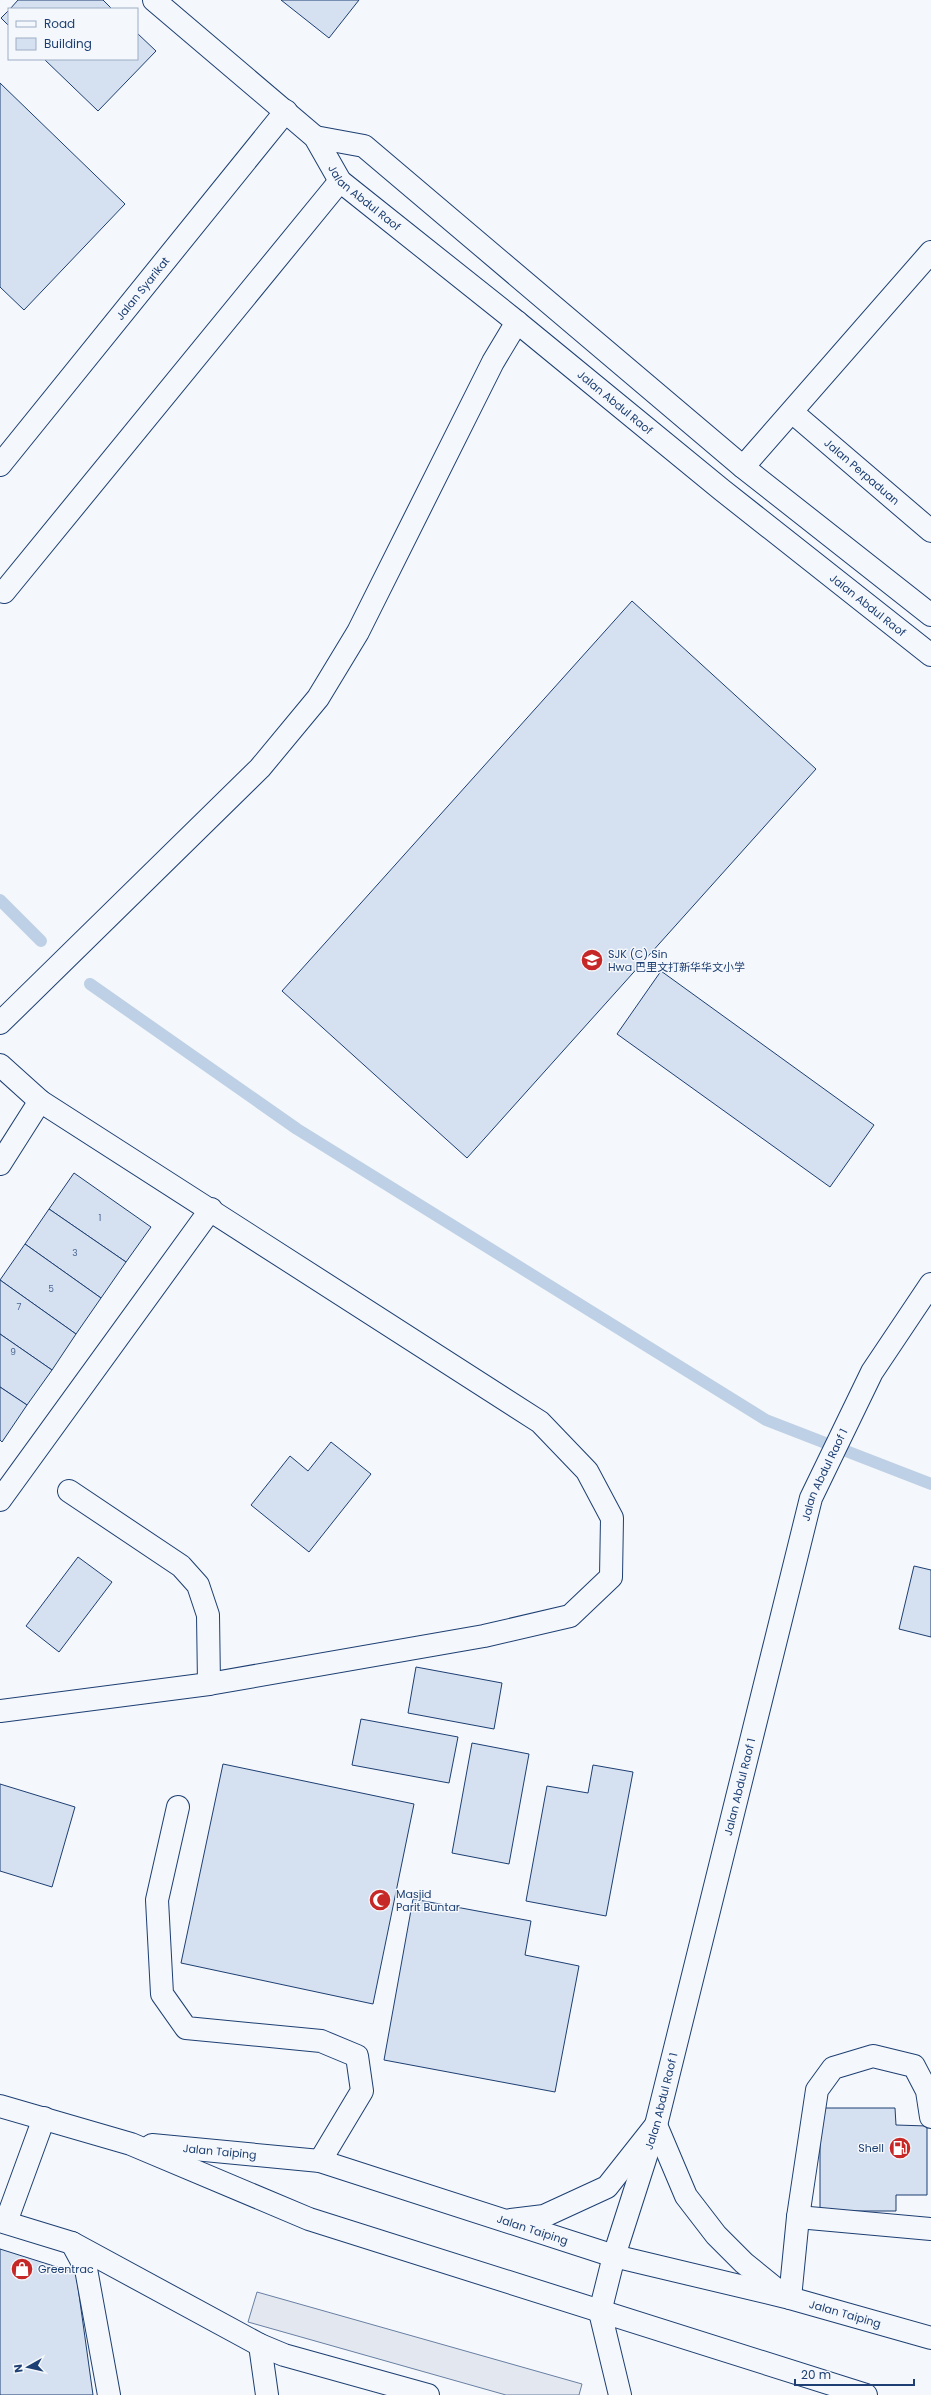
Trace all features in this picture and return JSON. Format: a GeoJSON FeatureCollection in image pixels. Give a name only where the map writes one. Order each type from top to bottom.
{"type":"FeatureCollection","features":[{"type":"Feature","properties":{"kind":"main road","name":"Jalan Abdul Raof"},"geometry":{"type":"LineString","coordinates":[[154,0],[315,137],[340,181],[517,322],[722,490],[931,655]]}},
{"type":"Feature","properties":{"kind":"main road","name":"Jalan Syarikat"},"geometry":{"type":"LineString","coordinates":[[0,465],[286,112]]}},
{"type":"Feature","properties":{"kind":"main road"},"geometry":{"type":"LineString","coordinates":[[315,137],[364,146],[743,467],[931,615]]}},
{"type":"Feature","properties":{"kind":"main road"},"geometry":{"type":"LineString","coordinates":[[4,592],[340,181]]}},
{"type":"Feature","properties":{"kind":"main road"},"geometry":{"type":"LineString","coordinates":[[743,467],[931,252]]}},
{"type":"Feature","properties":{"kind":"main road"},"geometry":{"type":"LineString","coordinates":[[0,1023],[260,768],[318,698],[358,632],[493,362],[517,322]]}},
{"type":"Feature","properties":{"kind":"main road","name":"Jalan Perpaduan"},"geometry":{"type":"LineString","coordinates":[[792,412],[931,532]]}},
{"type":"Feature","properties":{"kind":"main road"},"geometry":{"type":"LineString","coordinates":[[0,1065],[40,1101],[211,1209],[540,1422],[587,1471],[612,1518],[611,1577],[570,1616],[484,1636],[209,1684],[0,1711]]}},
{"type":"Feature","properties":{"kind":"main road"},"geometry":{"type":"LineString","coordinates":[[0,1164],[40,1101]]}},
{"type":"Feature","properties":{"kind":"main road"},"geometry":{"type":"LineString","coordinates":[[0,1500],[211,1209]]}},
{"type":"Feature","properties":{"kind":"main road","name":"Jalan Abdul Raof 1"},"geometry":{"type":"LineString","coordinates":[[600,2312],[614,2256],[656,2125],[811,1498],[872,1372],[931,1284]]}},
{"type":"Feature","properties":{"kind":"main road"},"geometry":{"type":"LineString","coordinates":[[68,1491],[181,1566],[198,1585],[208,1615],[209,1684]]}},
{"type":"Feature","properties":{"kind":"main road"},"geometry":{"type":"LineString","coordinates":[[178,1808],[157,1900],[162,1994],[186,2028],[321,2042],[357,2056],[362,2091],[320,2161]]}},
{"type":"Feature","properties":{"kind":"main road"},"geometry":{"type":"LineString","coordinates":[[788,2298],[798,2216],[817,2090],[832,2068],[873,2056],[914,2066],[927,2091],[931,2116]]}},
{"type":"Feature","properties":{"kind":"main road","name":"Jalan Taiping"},"geometry":{"type":"LineString","coordinates":[[0,2106],[131,2144],[308,2219],[866,2395]]}},
{"type":"Feature","properties":{"kind":"main road"},"geometry":{"type":"LineString","coordinates":[[44,2118],[3,2222],[72,2243],[260,2345],[284,2355],[428,2395]]}},
{"type":"Feature","properties":{"kind":"main road"},"geometry":{"type":"LineString","coordinates":[[504,2221],[544,2216],[607,2187],[656,2125],[686,2196],[716,2235],[744,2263],[788,2298]]}},
{"type":"Feature","properties":{"kind":"main road","name":"Jalan Taiping"},"geometry":{"type":"LineString","coordinates":[[131,2144],[320,2161],[614,2256],[788,2298],[931,2338]]}},
{"type":"Feature","properties":{"kind":"main road"},"geometry":{"type":"LineString","coordinates":[[798,2216],[931,2229]]}},
{"type":"Feature","properties":{"kind":"main road"},"geometry":{"type":"LineString","coordinates":[[72,2243],[86,2269],[109,2395]]}},
{"type":"Feature","properties":{"kind":"main road"},"geometry":{"type":"LineString","coordinates":[[600,2312],[620,2395]]}},
{"type":"Feature","properties":{"kind":"main road"},"geometry":{"type":"LineString","coordinates":[[260,2345],[267,2395]]}},
{"type":"Feature","properties":{"kind":"shaded area"},"geometry":{"type":"Polygon","coordinates":[[[257,2292],[582,2384],[579,2395],[506,2395],[248,2322],[257,2292]]]}},
{"type":"Feature","properties":{"kind":"building"},"geometry":{"type":"Polygon","coordinates":[[[18,0],[103,0],[111,8],[11,8],[18,0]]]}},
{"type":"Feature","properties":{"kind":"building"},"geometry":{"type":"Polygon","coordinates":[[[281,0],[359,0],[329,38],[281,0]]]}},
{"type":"Feature","properties":{"kind":"building"},"geometry":{"type":"Polygon","coordinates":[[[8,11],[8,25],[1,18],[8,11]]]}},
{"type":"Feature","properties":{"kind":"building"},"geometry":{"type":"Polygon","coordinates":[[[138,34],[156,51],[98,111],[45,60],[138,60],[138,34]]]}},
{"type":"Feature","properties":{"kind":"building"},"geometry":{"type":"Polygon","coordinates":[[[0,83],[125,204],[24,310],[0,287],[0,83]]]}},
{"type":"Feature","properties":{"kind":"building"},"geometry":{"type":"Polygon","coordinates":[[[632,601],[816,769],[467,1158],[282,991],[632,601]]]}},
{"type":"Feature","properties":{"kind":"building"},"geometry":{"type":"Polygon","coordinates":[[[661,971],[874,1125],[830,1187],[617,1034],[661,971]]]}},
{"type":"Feature","properties":{"kind":"building"},"geometry":{"type":"Polygon","coordinates":[[[74,1173],[151,1227],[126,1262],[49,1209],[74,1173]]]}},
{"type":"Feature","properties":{"kind":"building"},"geometry":{"type":"Polygon","coordinates":[[[49,1209],[126,1262],[101,1298],[25,1244],[49,1209]]]}},
{"type":"Feature","properties":{"kind":"building"},"geometry":{"type":"Polygon","coordinates":[[[25,1244],[101,1298],[76,1334],[0,1280],[25,1244]]]}},
{"type":"Feature","properties":{"kind":"building"},"geometry":{"type":"Polygon","coordinates":[[[0,1280],[76,1334],[52,1370],[0,1334],[0,1280]]]}},
{"type":"Feature","properties":{"kind":"building"},"geometry":{"type":"Polygon","coordinates":[[[0,1334],[52,1370],[27,1405],[0,1387],[0,1334]]]}},
{"type":"Feature","properties":{"kind":"building"},"geometry":{"type":"Polygon","coordinates":[[[0,1387],[27,1405],[2,1442],[0,1440],[0,1387]]]}},
{"type":"Feature","properties":{"kind":"building"},"geometry":{"type":"Polygon","coordinates":[[[331,1442],[371,1474],[309,1552],[251,1505],[290,1456],[308,1471],[331,1442]]]}},
{"type":"Feature","properties":{"kind":"building"},"geometry":{"type":"Polygon","coordinates":[[[78,1557],[112,1582],[59,1652],[26,1626],[78,1557]]]}},
{"type":"Feature","properties":{"kind":"building"},"geometry":{"type":"Polygon","coordinates":[[[914,1566],[931,1570],[931,1637],[899,1629],[914,1566]]]}},
{"type":"Feature","properties":{"kind":"building"},"geometry":{"type":"Polygon","coordinates":[[[416,1667],[502,1683],[494,1729],[408,1713],[416,1667]]]}},
{"type":"Feature","properties":{"kind":"building"},"geometry":{"type":"Polygon","coordinates":[[[361,1719],[458,1737],[449,1783],[352,1765],[361,1719]]]}},
{"type":"Feature","properties":{"kind":"building"},"geometry":{"type":"Polygon","coordinates":[[[472,1743],[529,1754],[509,1864],[452,1853],[472,1743]]]}},
{"type":"Feature","properties":{"kind":"building"},"geometry":{"type":"Polygon","coordinates":[[[223,1764],[414,1804],[373,2004],[181,1963],[223,1764]]]}},
{"type":"Feature","properties":{"kind":"building"},"geometry":{"type":"Polygon","coordinates":[[[593,1765],[633,1772],[606,1916],[526,1901],[547,1786],[588,1793],[593,1765]]]}},
{"type":"Feature","properties":{"kind":"building"},"geometry":{"type":"Polygon","coordinates":[[[0,1784],[75,1807],[52,1887],[0,1871],[0,1784]]]}},
{"type":"Feature","properties":{"kind":"building"},"geometry":{"type":"Polygon","coordinates":[[[413,1899],[531,1921],[525,1955],[579,1966],[555,2092],[384,2060],[413,1899]]]}},
{"type":"Feature","properties":{"kind":"building"},"geometry":{"type":"Polygon","coordinates":[[[820,2108],[895,2108],[896,2125],[927,2126],[927,2195],[896,2195],[896,2211],[820,2211],[820,2108]]]}},
{"type":"Feature","properties":{"kind":"building"},"geometry":{"type":"Polygon","coordinates":[[[0,2249],[76,2273],[93,2395],[0,2395],[0,2249]]]}},
{"type":"Feature","properties":{"kind":"waterway"},"geometry":{"type":"LineString","coordinates":[[0,900],[41,941]]}},
{"type":"Feature","properties":{"kind":"waterway"},"geometry":{"type":"LineString","coordinates":[[90,984],[297,1129],[766,1420],[931,1484]]}},
{"type":"Feature","properties":{"kind":"place","name":"SJK (C) Sin Hwa 巴里文打新华华文小学"},"geometry":{"type":"Point","coordinates":[592,960]}},
{"type":"Feature","properties":{"kind":"place","name":"Masjid Parit Buntar"},"geometry":{"type":"Point","coordinates":[380,1900]}},
{"type":"Feature","properties":{"kind":"place","name":"Shell"},"geometry":{"type":"Point","coordinates":[900,2148]}},
{"type":"Feature","properties":{"kind":"place","name":"Greentrac"},"geometry":{"type":"Point","coordinates":[22,2269]}}]}
